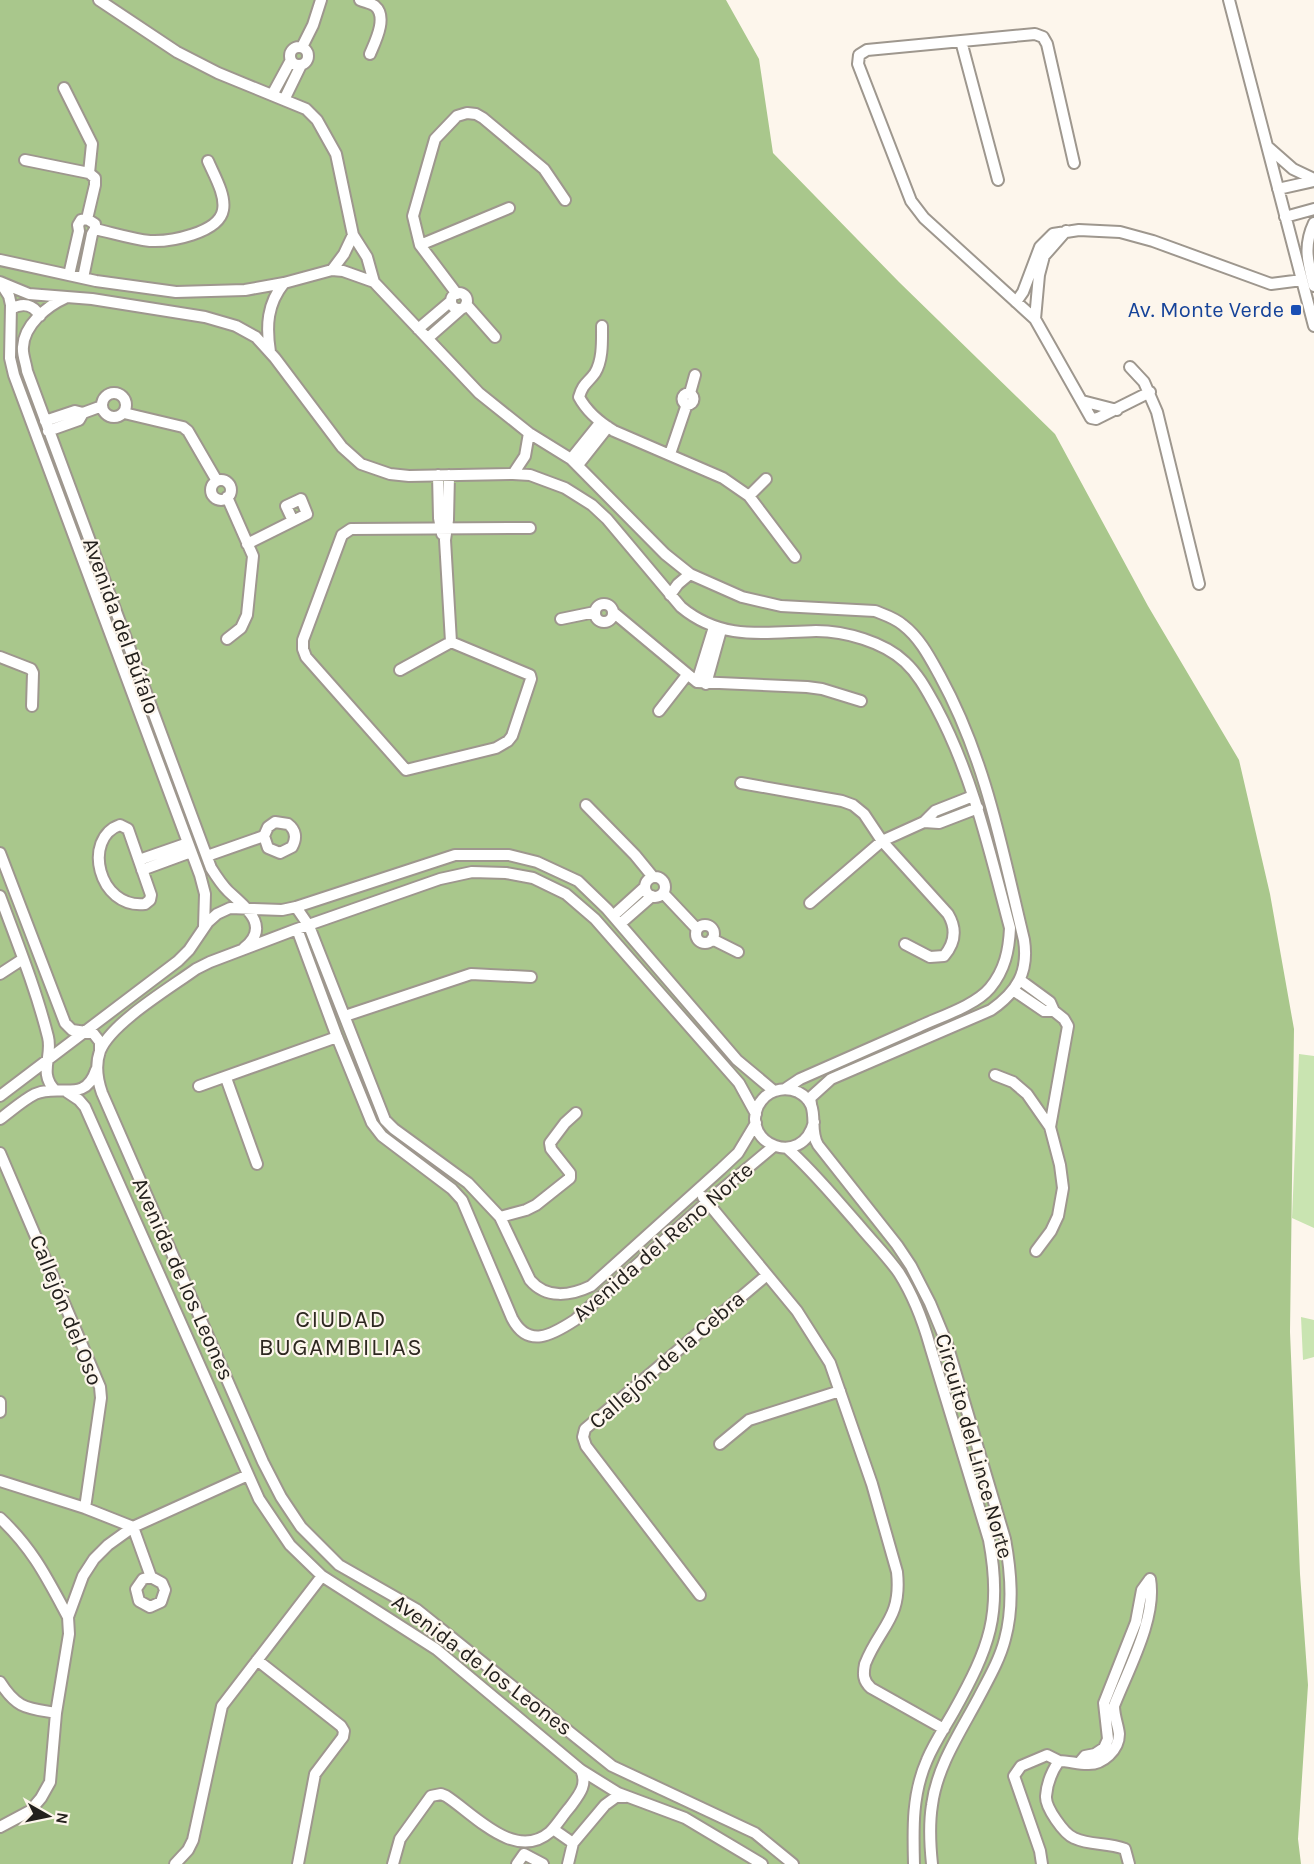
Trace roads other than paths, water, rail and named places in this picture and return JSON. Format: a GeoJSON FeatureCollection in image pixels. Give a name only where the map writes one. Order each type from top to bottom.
{"type":"FeatureCollection","features":[{"type":"Feature","properties":{"kind":"street"},"geometry":{"type":"LineString","coordinates":[[99,0],[113,4],[177,52],[218,73],[306,110],[317,120],[336,154],[344,182],[353,235],[367,257],[374,282],[479,393],[529,433],[574,462],[665,554],[690,574],[742,597],[781,606],[875,611],[889,616],[911,632],[926,651],[974,748],[991,805],[1024,940],[1026,954],[1024,969],[1016,985],[1001,1003],[991,1010],[831,1079],[810,1098],[810,1104]]}},
{"type":"Feature","properties":{"kind":"street"},"geometry":{"type":"LineString","coordinates":[[272,95],[291,60],[292,50],[302,47],[313,25],[321,0]]}},
{"type":"Feature","properties":{"kind":"street"},"geometry":{"type":"LineString","coordinates":[[360,0],[375,6],[379,13],[380,27],[370,54]]}},
{"type":"Feature","properties":{"kind":"street"},"geometry":{"type":"LineString","coordinates":[[1229,0],[1314,326]]}},
{"type":"Feature","properties":{"kind":"street"},"geometry":{"type":"LineString","coordinates":[[1074,163],[1047,44],[1043,37],[1035,34],[867,50],[859,55],[858,64],[911,201],[924,218],[1035,319],[1082,401],[1117,410],[1150,392]]}},
{"type":"Feature","properties":{"kind":"street"},"geometry":{"type":"LineString","coordinates":[[961,41],[998,180]]}},
{"type":"Feature","properties":{"kind":"street"},"geometry":{"type":"LineString","coordinates":[[291,60],[294,64],[306,63],[308,52],[302,47]]}},
{"type":"Feature","properties":{"kind":"street"},"geometry":{"type":"LineString","coordinates":[[284,100],[301,65]]}},
{"type":"Feature","properties":{"kind":"street"},"geometry":{"type":"LineString","coordinates":[[64,88],[92,144],[89,173]]}},
{"type":"Feature","properties":{"kind":"street"},"geometry":{"type":"LineString","coordinates":[[454,297],[420,245],[412,216],[435,139],[457,116],[467,113],[483,118],[544,169],[565,200]]}},
{"type":"Feature","properties":{"kind":"street"},"geometry":{"type":"LineString","coordinates":[[1268,147],[1293,169],[1314,180]]}},
{"type":"Feature","properties":{"kind":"street"},"geometry":{"type":"LineString","coordinates":[[25,160],[89,173],[95,178],[87,219]]}},
{"type":"Feature","properties":{"kind":"street"},"geometry":{"type":"LineString","coordinates":[[95,229],[164,241],[202,232],[223,213],[224,201],[208,161]]}},
{"type":"Feature","properties":{"kind":"street"},"geometry":{"type":"LineString","coordinates":[[1278,189],[1314,180]]}},
{"type":"Feature","properties":{"kind":"street"},"geometry":{"type":"LineString","coordinates":[[420,245],[509,208]]}},
{"type":"Feature","properties":{"kind":"street"},"geometry":{"type":"LineString","coordinates":[[1285,216],[1314,209]]}},
{"type":"Feature","properties":{"kind":"street"},"geometry":{"type":"LineString","coordinates":[[69,275],[79,231],[78,225],[81,220],[87,219],[95,224],[95,229],[83,278]]}},
{"type":"Feature","properties":{"kind":"street"},"geometry":{"type":"LineString","coordinates":[[1314,223],[1306,254],[1314,286]]}},
{"type":"Feature","properties":{"kind":"street"},"geometry":{"type":"LineString","coordinates":[[1016,302],[1023,292],[1040,247],[1053,234],[1066,231],[1120,232],[1153,241],[1271,284],[1302,280]]}},
{"type":"Feature","properties":{"kind":"street"},"geometry":{"type":"LineString","coordinates":[[1035,319],[1038,275],[1044,256],[1066,231]]}},
{"type":"Feature","properties":{"kind":"street"},"geometry":{"type":"LineString","coordinates":[[332,270],[344,254],[353,235]]}},
{"type":"Feature","properties":{"kind":"street"},"geometry":{"type":"LineString","coordinates":[[0,260],[96,281],[177,291],[245,290],[284,283],[332,270],[374,282]]}},
{"type":"Feature","properties":{"kind":"street"},"geometry":{"type":"LineString","coordinates":[[92,299],[98,291],[96,281]]}},
{"type":"Feature","properties":{"kind":"street"},"geometry":{"type":"LineString","coordinates":[[1,283],[29,294],[92,299],[205,317],[236,326],[256,337],[270,352],[342,447],[361,464],[390,474],[513,474],[540,478],[565,488],[592,505],[607,519],[670,596],[692,616],[717,628],[745,633],[821,631],[836,633],[885,647],[905,662],[924,685],[950,735],[978,808],[1010,928],[1009,948],[1005,962],[990,988],[980,998],[800,1079],[760,1103],[756,1119]]}},
{"type":"Feature","properties":{"kind":"street","name":"Avenida del Búfalo"},"geometry":{"type":"LineString","coordinates":[[1,283],[9,296],[11,309],[10,358],[14,375],[190,848],[205,894],[204,927]]}},
{"type":"Feature","properties":{"kind":"street"},"geometry":{"type":"LineString","coordinates":[[270,352],[267,323],[269,311],[272,300],[284,283]]}},
{"type":"Feature","properties":{"kind":"street"},"geometry":{"type":"LineString","coordinates":[[418,329],[454,297],[466,298],[463,307],[428,338]]}},
{"type":"Feature","properties":{"kind":"street","name":"Avenida del Búfalo"},"geometry":{"type":"LineString","coordinates":[[65,298],[53,303],[26,334],[23,347],[27,371],[211,868],[223,885],[249,909]]}},
{"type":"Feature","properties":{"kind":"street"},"geometry":{"type":"LineString","coordinates":[[11,309],[19,304],[28,305],[40,316]]}},
{"type":"Feature","properties":{"kind":"street"},"geometry":{"type":"LineString","coordinates":[[463,307],[495,337]]}},
{"type":"Feature","properties":{"kind":"street"},"geometry":{"type":"LineString","coordinates":[[602,326],[601,358],[595,372],[582,386],[579,397],[585,406],[604,425],[723,478],[749,496],[795,557]]}},
{"type":"Feature","properties":{"kind":"street"},"geometry":{"type":"LineString","coordinates":[[1131,367],[1150,392],[1162,429],[1199,584]]}},
{"type":"Feature","properties":{"kind":"street"},"geometry":{"type":"LineString","coordinates":[[670,454],[695,375]]}},
{"type":"Feature","properties":{"kind":"street"},"geometry":{"type":"LineString","coordinates":[[124,413],[126,408],[124,399],[116,393],[106,395],[102,406],[109,416],[114,417],[124,413],[183,427],[188,431],[217,480],[211,488],[214,496],[218,499],[227,497],[253,556],[247,615],[241,628],[227,639]]}},
{"type":"Feature","properties":{"kind":"street"},"geometry":{"type":"LineString","coordinates":[[47,426],[79,420],[83,413],[102,406]]}},
{"type":"Feature","properties":{"kind":"street"},"geometry":{"type":"LineString","coordinates":[[574,462],[604,425]]}},
{"type":"Feature","properties":{"kind":"street"},"geometry":{"type":"LineString","coordinates":[[513,474],[525,456],[529,433]]}},
{"type":"Feature","properties":{"kind":"street"},"geometry":{"type":"LineString","coordinates":[[444,475],[444,533],[451,642]]}},
{"type":"Feature","properties":{"kind":"street"},"geometry":{"type":"LineString","coordinates":[[749,496],[766,479]]}},
{"type":"Feature","properties":{"kind":"street"},"geometry":{"type":"LineString","coordinates":[[247,544],[293,521]]}},
{"type":"Feature","properties":{"kind":"street"},"geometry":{"type":"LineString","coordinates":[[451,642],[530,675],[531,680],[515,731],[508,741],[496,748],[406,770],[306,657],[303,649],[303,640],[345,531],[351,529],[444,533],[530,528]]}},
{"type":"Feature","properties":{"kind":"street"},"geometry":{"type":"LineString","coordinates":[[670,596],[678,584],[690,574]]}},
{"type":"Feature","properties":{"kind":"street"},"geometry":{"type":"LineString","coordinates":[[561,620],[595,612],[599,605],[604,604],[611,607],[613,612],[687,675],[702,683],[807,687],[822,689],[861,701]]}},
{"type":"Feature","properties":{"kind":"street"},"geometry":{"type":"LineString","coordinates":[[702,683],[717,628]]}},
{"type":"Feature","properties":{"kind":"street"},"geometry":{"type":"LineString","coordinates":[[115,643],[126,639]]}},
{"type":"Feature","properties":{"kind":"street"},"geometry":{"type":"LineString","coordinates":[[400,670],[451,642]]}},
{"type":"Feature","properties":{"kind":"street"},"geometry":{"type":"LineString","coordinates":[[0,657],[30,669],[33,673],[32,706]]}},
{"type":"Feature","properties":{"kind":"street"},"geometry":{"type":"LineString","coordinates":[[659,711],[687,675]]}},
{"type":"Feature","properties":{"kind":"street"},"geometry":{"type":"LineString","coordinates":[[741,783],[842,801],[853,805],[864,814],[882,841],[948,914],[953,925],[953,940],[944,957],[930,957],[905,944]]}},
{"type":"Feature","properties":{"kind":"street"},"geometry":{"type":"LineString","coordinates":[[810,903],[882,841],[924,822],[935,811],[973,796]]}},
{"type":"Feature","properties":{"kind":"street"},"geometry":{"type":"LineString","coordinates":[[586,805],[635,855],[653,877],[663,881],[665,887],[653,892],[616,920]]}},
{"type":"Feature","properties":{"kind":"street"},"geometry":{"type":"LineString","coordinates":[[924,822],[939,823],[978,808]]}},
{"type":"Feature","properties":{"kind":"street"},"geometry":{"type":"LineString","coordinates":[[120,825],[128,829],[141,865],[151,895],[148,903],[131,903],[119,898],[108,889],[101,873],[99,858],[101,844],[112,829],[120,825]]}},
{"type":"Feature","properties":{"kind":"street"},"geometry":{"type":"LineString","coordinates":[[207,856],[264,836]]}},
{"type":"Feature","properties":{"kind":"street"},"geometry":{"type":"LineString","coordinates":[[141,865],[190,848]]}},
{"type":"Feature","properties":{"kind":"street"},"geometry":{"type":"LineString","coordinates":[[0,853],[65,1023],[72,1030],[93,1033],[98,1038],[100,1051],[96,1070],[86,1086],[67,1092],[55,1090],[35,1094],[0,1119]]}},
{"type":"Feature","properties":{"kind":"street"},"geometry":{"type":"LineString","coordinates":[[0,1096],[178,961],[217,914],[230,908],[282,910],[296,908],[455,855],[509,855],[537,862],[578,881],[616,920],[731,1055],[780,1090],[800,1093],[810,1104],[814,1113],[814,1122],[808,1137],[802,1143],[787,1148],[774,1146],[765,1141],[759,1133],[756,1119],[739,1083],[595,919],[566,894],[533,878],[506,873],[472,872],[440,879],[303,927],[196,969],[124,1021],[100,1051]]}},
{"type":"Feature","properties":{"kind":"street"},"geometry":{"type":"LineString","coordinates":[[653,877],[647,882],[653,892],[697,929],[698,941],[706,943],[712,939],[738,952]]}},
{"type":"Feature","properties":{"kind":"street"},"geometry":{"type":"LineString","coordinates":[[205,894],[223,885]]}},
{"type":"Feature","properties":{"kind":"street"},"geometry":{"type":"LineString","coordinates":[[0,896],[49,1038],[47,1077],[55,1090]]}},
{"type":"Feature","properties":{"kind":"street"},"geometry":{"type":"LineString","coordinates":[[199,1086],[337,1037],[296,908]]}},
{"type":"Feature","properties":{"kind":"street"},"geometry":{"type":"LineString","coordinates":[[239,951],[247,945],[255,933],[255,922],[249,909]]}},
{"type":"Feature","properties":{"kind":"street"},"geometry":{"type":"LineString","coordinates":[[303,927],[345,1017],[385,1120],[468,1183],[500,1217],[536,1205],[570,1178],[570,1173],[551,1149],[550,1143],[576,1113]]}},
{"type":"Feature","properties":{"kind":"street"},"geometry":{"type":"LineString","coordinates":[[0,974],[22,958]]}},
{"type":"Feature","properties":{"kind":"street"},"geometry":{"type":"LineString","coordinates":[[345,1017],[471,974],[531,977]]}},
{"type":"Feature","properties":{"kind":"street"},"geometry":{"type":"LineString","coordinates":[[1016,985],[1044,1011],[1054,1011],[1064,1018],[1068,1028],[1050,1126],[1062,1175],[1063,1198],[1054,1226],[1035,1251]]}},
{"type":"Feature","properties":{"kind":"street","name":"Avenida del Reno Norte"},"geometry":{"type":"LineString","coordinates":[[337,1037],[368,1116],[376,1129],[452,1189],[462,1200],[517,1329],[524,1334],[550,1335],[575,1320],[707,1202],[774,1146]]}},
{"type":"Feature","properties":{"kind":"street","name":"Avenida de los Leones"},"geometry":{"type":"LineString","coordinates":[[96,1070],[102,1093],[253,1440],[281,1497],[301,1527],[339,1565],[416,1609],[612,1766],[754,1833],[793,1864]]}},
{"type":"Feature","properties":{"kind":"street"},"geometry":{"type":"LineString","coordinates":[[995,1075],[1020,1087],[1050,1126]]}},
{"type":"Feature","properties":{"kind":"street"},"geometry":{"type":"LineString","coordinates":[[226,1077],[257,1164]]}},
{"type":"Feature","properties":{"kind":"street","name":"Avenida de los Leones"},"geometry":{"type":"LineString","coordinates":[[67,1092],[85,1107],[259,1499],[290,1545],[322,1576],[430,1644],[581,1770],[626,1797],[685,1818],[762,1864]]}},
{"type":"Feature","properties":{"kind":"street"},"geometry":{"type":"LineString","coordinates":[[1034,1104],[1055,1094]]}},
{"type":"Feature","properties":{"kind":"street","name":"Avenida del Reno Norte"},"geometry":{"type":"LineString","coordinates":[[500,1217],[530,1280],[536,1287],[548,1293],[568,1294],[591,1286],[738,1153],[756,1119]]}},
{"type":"Feature","properties":{"kind":"street","name":"Circuito del Lince Norte"},"geometry":{"type":"LineString","coordinates":[[814,1122],[814,1135],[818,1145],[897,1245],[930,1303],[947,1344],[1005,1539],[1010,1567],[1010,1602],[1005,1637],[997,1662],[952,1748],[935,1790],[930,1819],[932,1864]]}},
{"type":"Feature","properties":{"kind":"street","name":"Circuito del Lince Norte"},"geometry":{"type":"LineString","coordinates":[[787,1148],[808,1167],[876,1245],[899,1274],[909,1293],[924,1324],[989,1540],[996,1597],[992,1622],[977,1669],[927,1758],[912,1820],[914,1864]]}},
{"type":"Feature","properties":{"kind":"street","name":"Callejón del Oso"},"geometry":{"type":"LineString","coordinates":[[0,1153],[100,1387],[101,1398],[85,1508]]}},
{"type":"Feature","properties":{"kind":"street"},"geometry":{"type":"LineString","coordinates":[[696,1191],[797,1311],[824,1352],[840,1391],[872,1484],[897,1572],[898,1585],[894,1613],[866,1664],[865,1682],[871,1688],[944,1729]]}},
{"type":"Feature","properties":{"kind":"street"},"geometry":{"type":"LineString","coordinates":[[603,1275],[613,1286]]}},
{"type":"Feature","properties":{"kind":"street","name":"Callejón de la Cebra"},"geometry":{"type":"LineString","coordinates":[[700,1595],[585,1446],[583,1437],[585,1429],[767,1275]]}},
{"type":"Feature","properties":{"kind":"street"},"geometry":{"type":"LineString","coordinates":[[720,1444],[749,1420],[840,1391]]}},
{"type":"Feature","properties":{"kind":"street"},"geometry":{"type":"LineString","coordinates":[[0,1402],[0,1412]]}},
{"type":"Feature","properties":{"kind":"street"},"geometry":{"type":"LineString","coordinates":[[0,1827],[30,1811],[47,1788],[52,1767],[56,1713],[69,1634],[68,1617],[83,1576],[94,1559],[108,1545],[133,1527],[249,1476]]}},
{"type":"Feature","properties":{"kind":"street"},"geometry":{"type":"LineString","coordinates":[[0,1481],[85,1508],[133,1527],[151,1577]]}},
{"type":"Feature","properties":{"kind":"street"},"geometry":{"type":"LineString","coordinates":[[0,1518],[20,1536],[40,1564],[68,1617]]}},
{"type":"Feature","properties":{"kind":"street"},"geometry":{"type":"LineString","coordinates":[[175,1864],[188,1850],[193,1840],[220,1711],[322,1576]]}},
{"type":"Feature","properties":{"kind":"street"},"geometry":{"type":"LineString","coordinates":[[1042,1864],[1040,1851],[1014,1776],[1021,1766],[1047,1755],[1059,1761],[1088,1764],[1103,1760],[1111,1754],[1118,1741],[1119,1732],[1114,1706],[1146,1624],[1153,1592],[1150,1579],[1142,1590],[1136,1622],[1104,1703],[1108,1739],[1104,1748],[1095,1754],[1085,1756],[1080,1762]]}},
{"type":"Feature","properties":{"kind":"street"},"geometry":{"type":"LineString","coordinates":[[430,1644],[442,1629]]}},
{"type":"Feature","properties":{"kind":"street"},"geometry":{"type":"LineString","coordinates":[[257,1660],[341,1726],[344,1731],[343,1737],[314,1777],[298,1864]]}},
{"type":"Feature","properties":{"kind":"street"},"geometry":{"type":"LineString","coordinates":[[0,1682],[8,1696],[21,1706],[56,1713]]}},
{"type":"Feature","properties":{"kind":"street"},"geometry":{"type":"LineString","coordinates":[[1059,1761],[1051,1772],[1046,1799],[1058,1823],[1072,1838],[1091,1844],[1112,1844],[1125,1850],[1129,1864]]}},
{"type":"Feature","properties":{"kind":"street"},"geometry":{"type":"LineString","coordinates":[[393,1864],[400,1839],[431,1796],[441,1794],[451,1799],[504,1837],[523,1842],[540,1838],[553,1829],[582,1790],[584,1778],[581,1770]]}},
{"type":"Feature","properties":{"kind":"street"},"geometry":{"type":"LineString","coordinates":[[568,1864],[573,1843],[604,1804],[616,1797],[626,1797]]}},
{"type":"Feature","properties":{"kind":"street"},"geometry":{"type":"LineString","coordinates":[[553,1829],[573,1843]]}},
{"type":"Feature","properties":{"kind":"street"},"geometry":{"type":"LineString","coordinates":[[517,1864],[524,1854],[523,1842]]}},
{"type":"Feature","properties":{"kind":"street"},"geometry":{"type":"LineString","coordinates":[[524,1854],[543,1864]]}},
{"type":"Feature","properties":{"kind":"place","name":"Av. Monte Verde"},"geometry":{"type":"Point","coordinates":[1296,310]}},
{"type":"Feature","properties":{"kind":"district","name":"CIUDAD BUGAMBILIAS"},"geometry":{"type":"Point","coordinates":[341,1333]}}]}
